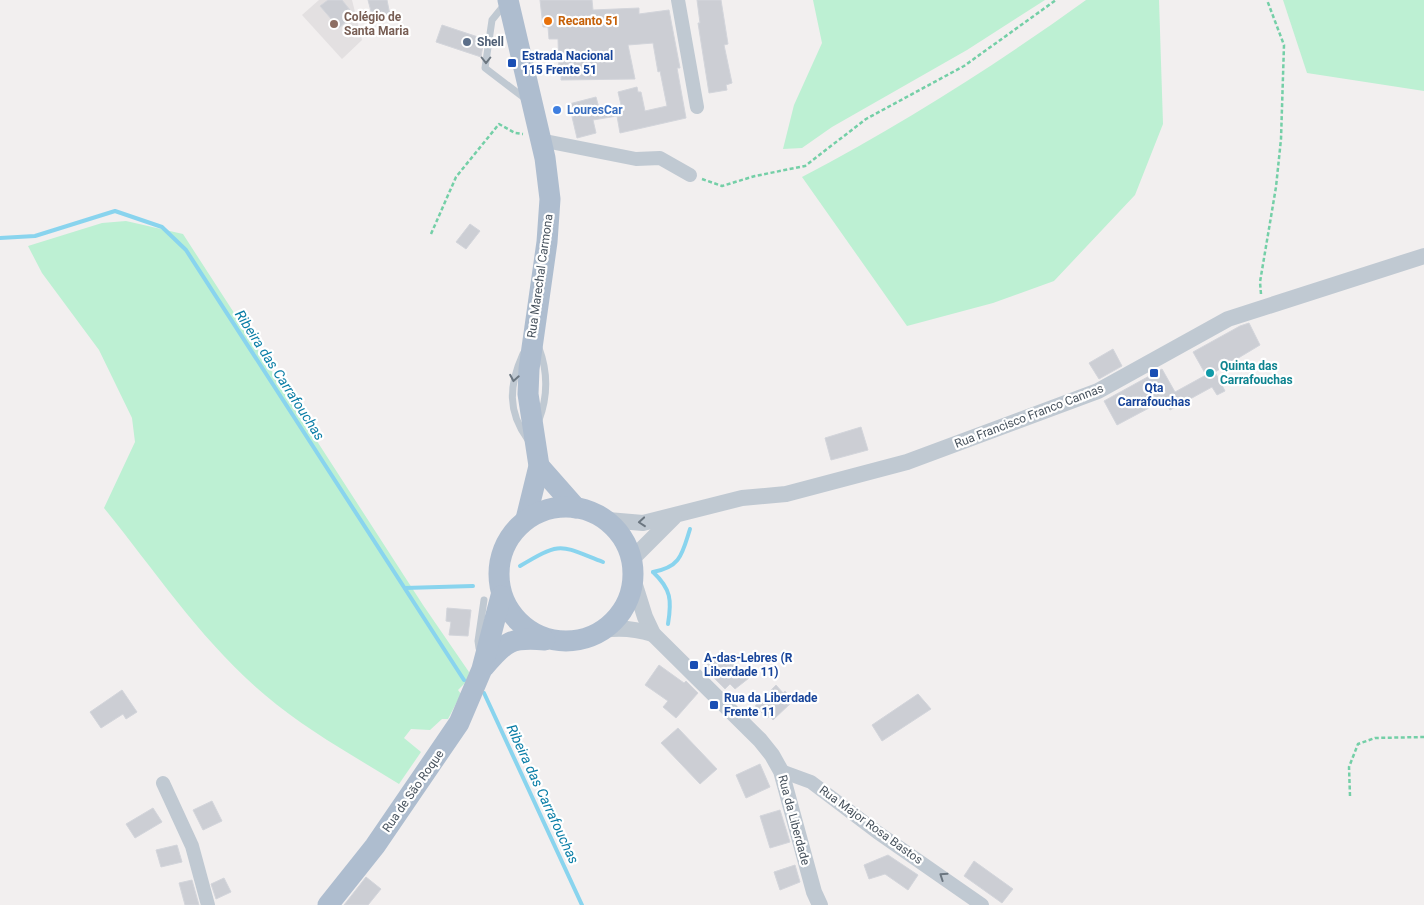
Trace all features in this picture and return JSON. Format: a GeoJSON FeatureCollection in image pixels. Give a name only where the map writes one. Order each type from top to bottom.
{"type":"FeatureCollection","features":[{"type":"Feature","properties":{"kind":"main road","name":"Rua Marechal Carmona"},"geometry":{"type":"LineString","coordinates":[[508,0],[540,138],[550,199],[549,221],[533,333],[528,394],[536,450],[526,519]]}},
{"type":"Feature","properties":{"kind":"main road"},"geometry":{"type":"LineString","coordinates":[[536,450],[576,508]]}},
{"type":"Feature","properties":{"kind":"main road"},"geometry":{"type":"LineString","coordinates":[[567,506],[576,508],[588,510],[608,520],[623,537],[632,559],[634,582],[627,604],[613,623],[604,630],[594,636],[571,642],[548,640],[527,630],[493,598],[501,553],[511,534],[526,519],[545,510],[567,506]]}},
{"type":"Feature","properties":{"kind":"main road","name":"Rua de São Roque"},"geometry":{"type":"LineString","coordinates":[[328,905],[375,846],[459,723],[482,669],[493,598]]}},
{"type":"Feature","properties":{"kind":"main road","name":"Rua de São Roque"},"geometry":{"type":"LineString","coordinates":[[482,669],[509,642],[529,638],[548,640]]}},
{"type":"Feature","properties":{"kind":"street"},"geometry":{"type":"LineString","coordinates":[[678,0],[697,107]]}},
{"type":"Feature","properties":{"kind":"street"},"geometry":{"type":"LineString","coordinates":[[540,138],[636,160],[660,158],[690,175]]}},
{"type":"Feature","properties":{"kind":"street","name":"Rua Francisco Franco Cannas"},"geometry":{"type":"LineString","coordinates":[[608,520],[643,523],[742,498],[786,494],[907,462],[1098,392],[1228,318],[1424,256]]}},
{"type":"Feature","properties":{"kind":"street","name":"Rua Francisco Franco Cannas"},"geometry":{"type":"LineString","coordinates":[[632,559],[676,516]]}},
{"type":"Feature","properties":{"kind":"street","name":"Rua da Liberdade"},"geometry":{"type":"LineString","coordinates":[[634,582],[653,634],[760,740],[781,771],[814,892],[820,905]]}},
{"type":"Feature","properties":{"kind":"street"},"geometry":{"type":"LineString","coordinates":[[604,630],[628,628],[653,634]]}},
{"type":"Feature","properties":{"kind":"street","name":"Rua Major Rosa Bastos"},"geometry":{"type":"LineString","coordinates":[[781,771],[811,782],[877,832],[982,905]]}},
{"type":"Feature","properties":{"kind":"street"},"geometry":{"type":"LineString","coordinates":[[163,784],[192,846],[208,905]]}},
{"type":"Feature","properties":{"kind":"lane"},"geometry":{"type":"LineString","coordinates":[[508,0],[492,20],[485,68],[519,96],[532,103]]}},
{"type":"Feature","properties":{"kind":"path"},"geometry":{"type":"LineString","coordinates":[[690,175],[722,186],[755,176],[805,166],[866,119],[964,66],[1056,0]]}},
{"type":"Feature","properties":{"kind":"path"},"geometry":{"type":"LineString","coordinates":[[1262,308],[1260,282],[1276,187],[1281,139],[1284,45],[1267,0]]}},
{"type":"Feature","properties":{"kind":"path"},"geometry":{"type":"LineString","coordinates":[[431,234],[456,176],[499,124],[515,133],[540,138]]}},
{"type":"Feature","properties":{"kind":"path"},"geometry":{"type":"LineString","coordinates":[[1350,796],[1349,767],[1358,744],[1375,738],[1424,737]]}},
{"type":"Feature","properties":{"kind":"shaded area","name":"Colégio de Santa Maria"},"geometry":{"type":"Polygon","coordinates":[[[319,0],[352,0],[362,40],[342,59],[302,15],[319,0]]]}},
{"type":"Feature","properties":{"kind":"green space"},"geometry":{"type":"Polygon","coordinates":[[[813,0],[1045,0],[967,50],[832,127],[802,148],[783,149],[794,105],[822,43],[813,0]]]}},
{"type":"Feature","properties":{"kind":"green space"},"geometry":{"type":"Polygon","coordinates":[[[1086,0],[1159,0],[1163,124],[1135,195],[1054,281],[993,303],[907,326],[802,177],[912,115],[1018,48],[1086,0]]]}},
{"type":"Feature","properties":{"kind":"green space"},"geometry":{"type":"Polygon","coordinates":[[[1283,0],[1424,0],[1424,91],[1307,73],[1283,0]]]}},
{"type":"Feature","properties":{"kind":"green space"},"geometry":{"type":"Polygon","coordinates":[[[126,221],[183,234],[423,605],[469,672],[468,680],[458,690],[461,694],[448,719],[442,719],[430,730],[411,729],[404,738],[421,752],[399,784],[297,720],[242,674],[180,606],[104,508],[135,442],[132,418],[99,350],[42,273],[28,246],[102,223],[126,221]]]}},
{"type":"Feature","properties":{"kind":"building"},"geometry":{"type":"Polygon","coordinates":[[[328,0],[342,0],[350,10],[346,13],[350,18],[339,28],[320,6],[328,0]]]}},
{"type":"Feature","properties":{"kind":"building"},"geometry":{"type":"Polygon","coordinates":[[[368,0],[387,0],[390,15],[373,19],[368,0]]]}},
{"type":"Feature","properties":{"kind":"building"},"geometry":{"type":"Polygon","coordinates":[[[540,0],[592,0],[593,10],[639,8],[639,14],[669,10],[680,68],[677,68],[686,118],[620,133],[617,116],[593,120],[596,133],[577,138],[569,104],[596,97],[599,108],[621,105],[618,92],[637,87],[638,92],[641,92],[645,111],[667,106],[653,43],[628,45],[635,79],[561,80],[558,39],[549,39],[548,27],[543,27],[540,0]]]}},
{"type":"Feature","properties":{"kind":"building"},"geometry":{"type":"Polygon","coordinates":[[[697,0],[721,0],[728,44],[724,45],[732,83],[726,85],[727,90],[709,93],[698,23],[700,23],[697,0]]]}},
{"type":"Feature","properties":{"kind":"building"},"geometry":{"type":"Polygon","coordinates":[[[442,25],[484,39],[481,57],[436,42],[442,25]]]}},
{"type":"Feature","properties":{"kind":"building"},"geometry":{"type":"Polygon","coordinates":[[[470,224],[480,231],[466,249],[456,242],[470,224]]]}},
{"type":"Feature","properties":{"kind":"building","name":"Quinta das Carrafouchas"},"geometry":{"type":"Polygon","coordinates":[[[1249,323],[1260,345],[1215,372],[1225,391],[1217,395],[1212,387],[1170,410],[1164,400],[1117,425],[1104,401],[1162,369],[1175,392],[1206,375],[1193,352],[1249,323]]]}},
{"type":"Feature","properties":{"kind":"building"},"geometry":{"type":"Polygon","coordinates":[[[1113,349],[1122,366],[1099,379],[1089,363],[1113,349]]]}},
{"type":"Feature","properties":{"kind":"building"},"geometry":{"type":"Polygon","coordinates":[[[861,427],[868,450],[831,460],[825,438],[861,427]]]}},
{"type":"Feature","properties":{"kind":"building"},"geometry":{"type":"Polygon","coordinates":[[[447,608],[471,610],[468,636],[449,635],[451,622],[446,621],[447,608]]]}},
{"type":"Feature","properties":{"kind":"building"},"geometry":{"type":"Polygon","coordinates":[[[719,654],[727,663],[731,659],[749,678],[735,689],[730,684],[725,689],[704,668],[719,654]]]}},
{"type":"Feature","properties":{"kind":"building"},"geometry":{"type":"Polygon","coordinates":[[[659,665],[684,683],[686,681],[698,693],[676,718],[663,707],[668,701],[645,685],[659,665]]]}},
{"type":"Feature","properties":{"kind":"building"},"geometry":{"type":"Polygon","coordinates":[[[776,685],[783,693],[785,691],[793,701],[773,720],[770,716],[767,718],[755,706],[776,685]]]}},
{"type":"Feature","properties":{"kind":"building"},"geometry":{"type":"Polygon","coordinates":[[[122,690],[137,712],[126,719],[123,714],[101,728],[90,712],[122,690]]]}},
{"type":"Feature","properties":{"kind":"building"},"geometry":{"type":"Polygon","coordinates":[[[918,694],[931,709],[882,741],[872,725],[918,694]]]}},
{"type":"Feature","properties":{"kind":"building"},"geometry":{"type":"Polygon","coordinates":[[[678,728],[717,769],[700,784],[661,743],[678,728]]]}},
{"type":"Feature","properties":{"kind":"building"},"geometry":{"type":"Polygon","coordinates":[[[760,764],[770,787],[746,798],[736,775],[760,764]]]}},
{"type":"Feature","properties":{"kind":"building"},"geometry":{"type":"Polygon","coordinates":[[[212,801],[222,821],[203,830],[193,810],[212,801]]]}},
{"type":"Feature","properties":{"kind":"building"},"geometry":{"type":"Polygon","coordinates":[[[153,808],[162,822],[135,838],[126,824],[153,808]]]}},
{"type":"Feature","properties":{"kind":"building"},"geometry":{"type":"Polygon","coordinates":[[[780,810],[790,842],[770,848],[760,816],[780,810]]]}},
{"type":"Feature","properties":{"kind":"building"},"geometry":{"type":"Polygon","coordinates":[[[177,845],[182,862],[161,867],[156,850],[177,845]]]}},
{"type":"Feature","properties":{"kind":"building"},"geometry":{"type":"Polygon","coordinates":[[[888,855],[918,875],[908,890],[885,874],[869,879],[864,865],[888,855]]]}},
{"type":"Feature","properties":{"kind":"building"},"geometry":{"type":"Polygon","coordinates":[[[974,861],[1013,889],[1002,903],[964,876],[974,861]]]}},
{"type":"Feature","properties":{"kind":"building"},"geometry":{"type":"Polygon","coordinates":[[[795,865],[800,882],[780,890],[774,872],[795,865]]]}},
{"type":"Feature","properties":{"kind":"building"},"geometry":{"type":"Polygon","coordinates":[[[366,877],[381,889],[368,905],[344,905],[366,877]]]}},
{"type":"Feature","properties":{"kind":"building"},"geometry":{"type":"Polygon","coordinates":[[[224,878],[231,892],[216,899],[211,884],[224,878]]]}},
{"type":"Feature","properties":{"kind":"building"},"geometry":{"type":"Polygon","coordinates":[[[192,880],[199,905],[185,905],[179,883],[192,880]]]}},
{"type":"Feature","properties":{"kind":"waterway","name":"Ribeira das Carrafouchas"},"geometry":{"type":"LineString","coordinates":[[0,238],[35,236],[115,211],[162,227],[186,250],[464,680]]}},
{"type":"Feature","properties":{"kind":"waterway"},"geometry":{"type":"LineString","coordinates":[[653,572],[662,570],[675,563],[682,552],[690,529]]}},
{"type":"Feature","properties":{"kind":"waterway"},"geometry":{"type":"LineString","coordinates":[[520,566],[544,552],[561,548],[603,562]]}},
{"type":"Feature","properties":{"kind":"waterway"},"geometry":{"type":"LineString","coordinates":[[653,572],[664,584],[669,595],[668,624]]}},
{"type":"Feature","properties":{"kind":"waterway"},"geometry":{"type":"LineString","coordinates":[[405,588],[473,586]]}},
{"type":"Feature","properties":{"kind":"waterway","name":"Ribeira das Carrafouchas"},"geometry":{"type":"LineString","coordinates":[[484,693],[582,905]]}},
{"type":"Feature","properties":{"kind":"place","name":"Recanto 51"},"geometry":{"type":"Point","coordinates":[548,21]}},
{"type":"Feature","properties":{"kind":"place","name":"Colégio de Santa Maria"},"geometry":{"type":"Point","coordinates":[334,24]}},
{"type":"Feature","properties":{"kind":"place","name":"Shell"},"geometry":{"type":"Point","coordinates":[467,42]}},
{"type":"Feature","properties":{"kind":"place","name":"Estrada Nacional 115 Frente 51"},"geometry":{"type":"Point","coordinates":[512,63]}},
{"type":"Feature","properties":{"kind":"place","name":"LouresCar"},"geometry":{"type":"Point","coordinates":[557,110]}},
{"type":"Feature","properties":{"kind":"place","name":"Qta Carrafouchas"},"geometry":{"type":"Point","coordinates":[1154,373]}},
{"type":"Feature","properties":{"kind":"place","name":"Quinta das Carrafouchas"},"geometry":{"type":"Point","coordinates":[1210,373]}},
{"type":"Feature","properties":{"kind":"place","name":"A-das-Lebres (R Liberdade 11)"},"geometry":{"type":"Point","coordinates":[694,665]}},
{"type":"Feature","properties":{"kind":"place","name":"Rua da Liberdade Frente 11"},"geometry":{"type":"Point","coordinates":[714,705]}}]}
